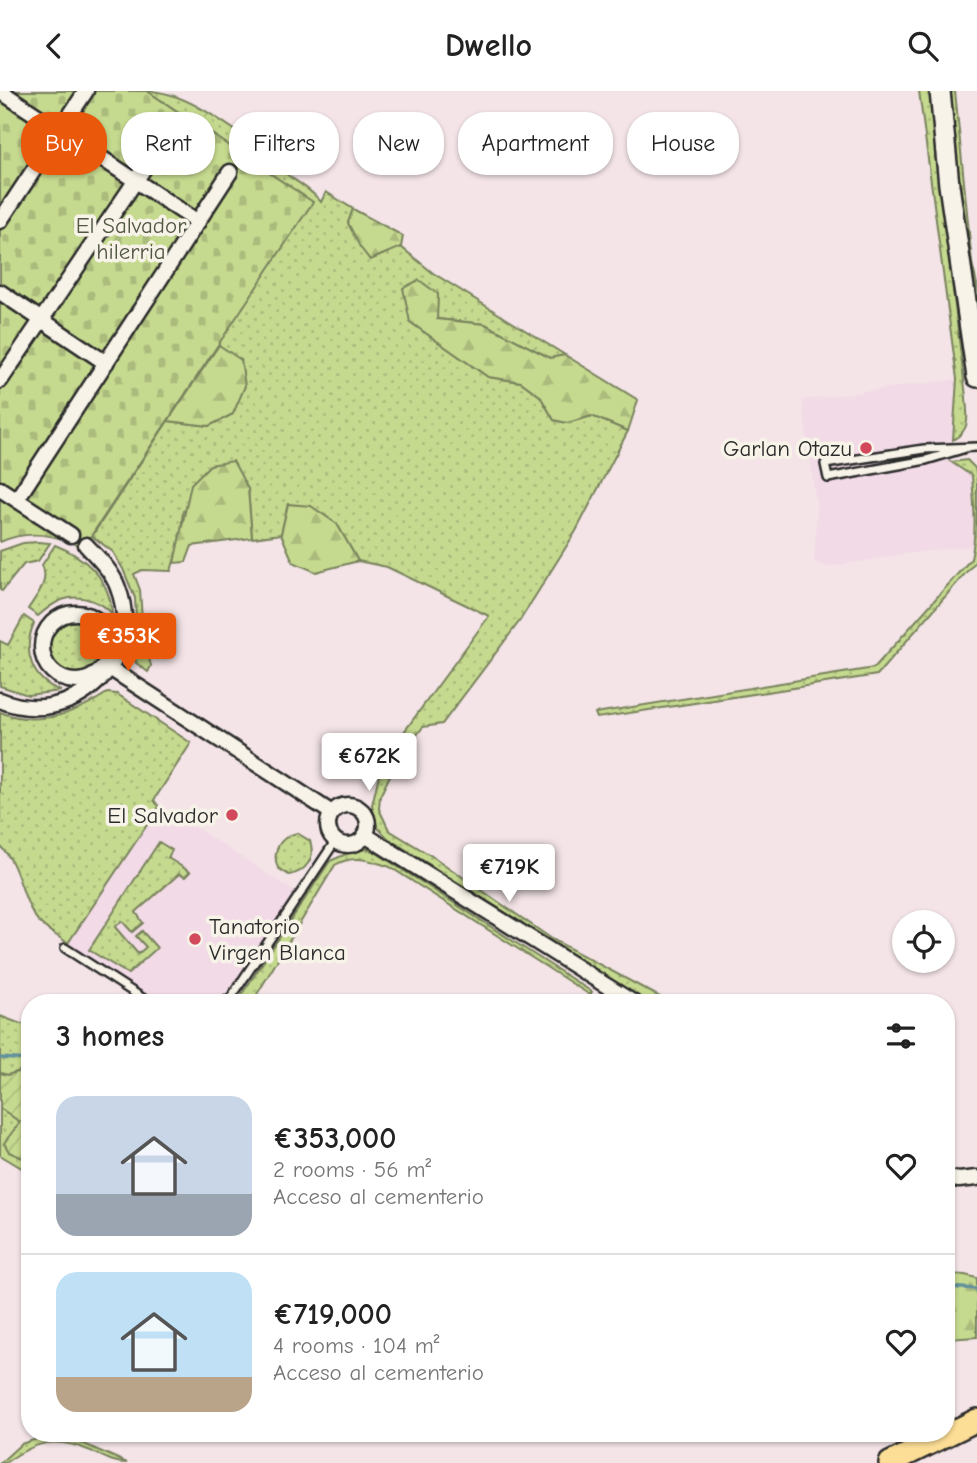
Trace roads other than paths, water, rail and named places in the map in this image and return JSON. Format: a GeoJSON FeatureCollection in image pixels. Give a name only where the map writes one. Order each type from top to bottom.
{"type":"FeatureCollection","features":[{"type":"Feature","properties":{"kind":"main road"},"geometry":{"type":"LineString","coordinates":[[940,91],[960,271],[977,377]]}},
{"type":"Feature","properties":{"kind":"main road"},"geometry":{"type":"LineString","coordinates":[[955,1431],[977,1420]]}},
{"type":"Feature","properties":{"kind":"main road"},"geometry":{"type":"LineString","coordinates":[[890,1463],[932,1442]]}},
{"type":"Feature","properties":{"kind":"street"},"geometry":{"type":"LineString","coordinates":[[0,91],[32,112]]}},
{"type":"Feature","properties":{"kind":"street"},"geometry":{"type":"LineString","coordinates":[[72,112],[86,91]]}},
{"type":"Feature","properties":{"kind":"street"},"geometry":{"type":"LineString","coordinates":[[107,162],[198,222]]}},
{"type":"Feature","properties":{"kind":"street"},"geometry":{"type":"LineString","coordinates":[[17,499],[229,174]]}},
{"type":"Feature","properties":{"kind":"street"},"geometry":{"type":"LineString","coordinates":[[0,221],[31,175]]}},
{"type":"Feature","properties":{"kind":"street"},"geometry":{"type":"LineString","coordinates":[[0,381],[139,175]]}},
{"type":"Feature","properties":{"kind":"street"},"geometry":{"type":"LineString","coordinates":[[0,292],[106,363]]}},
{"type":"Feature","properties":{"kind":"street"},"geometry":{"type":"LineString","coordinates":[[0,489],[71,535]]}},
{"type":"Feature","properties":{"kind":"street"},"geometry":{"type":"LineString","coordinates":[[0,700],[34,708],[53,706],[87,691],[103,679],[118,653],[124,614],[119,589],[108,569],[86,545]]}},
{"type":"Feature","properties":{"kind":"street"},"geometry":{"type":"LineString","coordinates":[[70,613],[84,613],[96,618],[105,628],[110,641],[108,667],[82,681],[69,681],[56,675],[47,666],[42,653],[42,639],[48,627],[58,618],[70,613]]}},
{"type":"Feature","properties":{"kind":"street"},"geometry":{"type":"LineString","coordinates":[[108,667],[332,813]]}},
{"type":"Feature","properties":{"kind":"street"},"geometry":{"type":"LineString","coordinates":[[343,805],[356,806],[362,810],[368,822],[365,835],[352,844],[336,840],[329,827],[332,813],[343,805]]}},
{"type":"Feature","properties":{"kind":"street"},"geometry":{"type":"LineString","coordinates":[[365,835],[620,994]]}},
{"type":"Feature","properties":{"kind":"street"},"geometry":{"type":"LineString","coordinates":[[955,1179],[977,1178]]}},
{"type":"Feature","properties":{"kind":"lane"},"geometry":{"type":"LineString","coordinates":[[966,448],[926,460],[828,478],[825,464],[924,449],[977,447]]}},
{"type":"Feature","properties":{"kind":"lane"},"geometry":{"type":"LineString","coordinates":[[233,994],[336,840]]}},
{"type":"Feature","properties":{"kind":"lane"},"geometry":{"type":"LineString","coordinates":[[65,948],[136,994]]}},
{"type":"Feature","properties":{"kind":"waterway"},"geometry":{"type":"LineString","coordinates":[[0,1058],[21,1059]]}},
{"type":"Feature","properties":{"kind":"waterway"},"geometry":{"type":"LineString","coordinates":[[955,1288],[977,1289]]}},
{"type":"Feature","properties":{"kind":"place","name":"Garlan Otazu"},"geometry":{"type":"Point","coordinates":[866,448]}},
{"type":"Feature","properties":{"kind":"place","name":"El Salvador"},"geometry":{"type":"Point","coordinates":[232,815]}},
{"type":"Feature","properties":{"kind":"place","name":"Tanatorio Virgen Blanca"},"geometry":{"type":"Point","coordinates":[195,939]}},
{"type":"Feature","properties":{"kind":"park label","name":"El Salvador hilerria"},"geometry":{"type":"Point","coordinates":[131,238]}}]}
